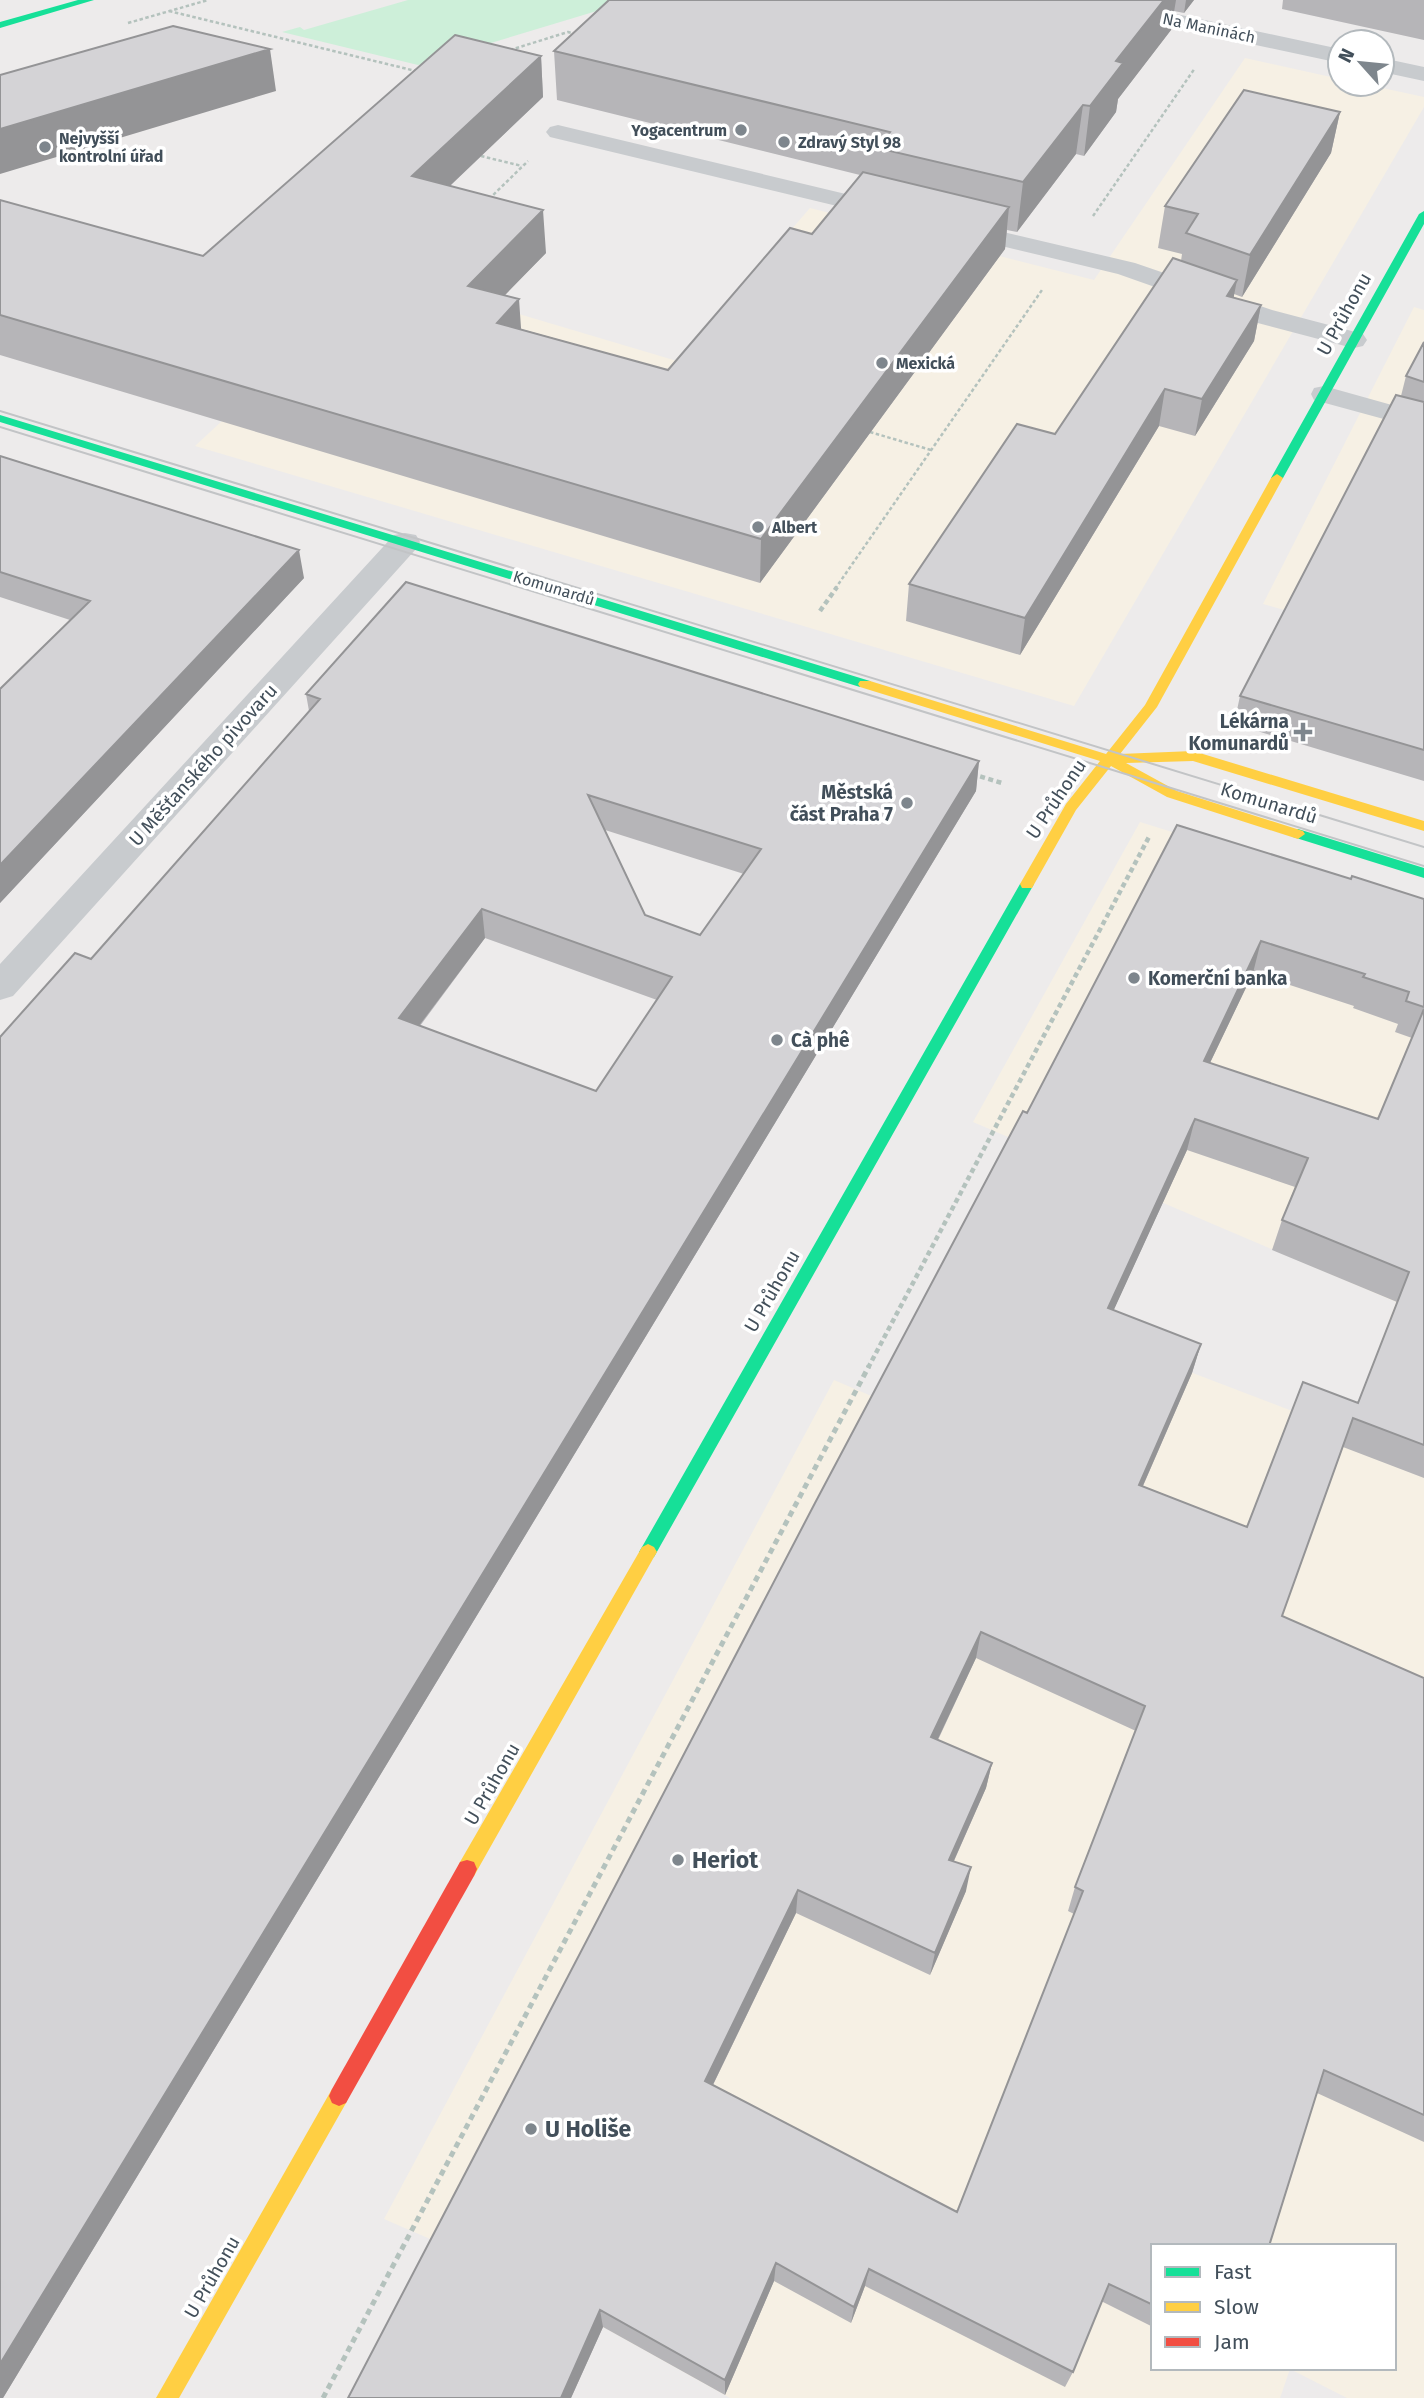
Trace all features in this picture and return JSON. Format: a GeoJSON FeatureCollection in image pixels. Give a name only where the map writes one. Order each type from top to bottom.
{"type":"FeatureCollection","features":[{"type":"Feature","properties":{"kind":"street"},"geometry":{"type":"LineString","coordinates":[[0,25],[89,0]]}},
{"type":"Feature","properties":{"kind":"street","name":"Na Maninách"},"geometry":{"type":"LineString","coordinates":[[1079,0],[1326,53]]}},
{"type":"Feature","properties":{"kind":"street"},"geometry":{"type":"LineString","coordinates":[[1396,68],[1424,74]]}},
{"type":"Feature","properties":{"kind":"street","name":"U Průhonu"},"geometry":{"type":"LineString","coordinates":[[167,2398],[1064,819],[1150,707],[1424,214]]}},
{"type":"Feature","properties":{"kind":"street","name":"Komunardů"},"geometry":{"type":"LineString","coordinates":[[0,418],[1108,759],[1172,794],[1424,873]]}},
{"type":"Feature","properties":{"kind":"street","name":"U Měšťanského pivovaru"},"geometry":{"type":"LineString","coordinates":[[0,987],[405,542]]}},
{"type":"Feature","properties":{"kind":"street","name":"Komunardů"},"geometry":{"type":"LineString","coordinates":[[1108,759],[1193,756],[1424,826]]}},
{"type":"Feature","properties":{"kind":"lane"},"geometry":{"type":"LineString","coordinates":[[558,132],[904,215]]}},
{"type":"Feature","properties":{"kind":"lane"},"geometry":{"type":"LineString","coordinates":[[932,222],[1126,268],[1263,316],[1354,340]]}},
{"type":"Feature","properties":{"kind":"lane"},"geometry":{"type":"LineString","coordinates":[[1324,394],[1424,422]]}},
{"type":"Feature","properties":{"kind":"path"},"geometry":{"type":"LineString","coordinates":[[169,11],[422,72]]}},
{"type":"Feature","properties":{"kind":"path"},"geometry":{"type":"LineString","coordinates":[[503,52],[568,32],[590,37]]}},
{"type":"Feature","properties":{"kind":"path"},"geometry":{"type":"LineString","coordinates":[[820,611],[1199,63]]}},
{"type":"Feature","properties":{"kind":"path"},"geometry":{"type":"LineString","coordinates":[[485,204],[558,132]]}},
{"type":"Feature","properties":{"kind":"path"},"geometry":{"type":"LineString","coordinates":[[481,156],[523,166]]}},
{"type":"Feature","properties":{"kind":"path"},"geometry":{"type":"LineString","coordinates":[[870,432],[931,450]]}},
{"type":"Feature","properties":{"kind":"path"},"geometry":{"type":"LineString","coordinates":[[970,773],[1002,783]]}},
{"type":"Feature","properties":{"kind":"path"},"geometry":{"type":"LineString","coordinates":[[323,2398],[1151,832]]}},
{"type":"Feature","properties":{"kind":"shaded area"},"geometry":{"type":"Polygon","coordinates":[[[1245,58],[1326,76],[1326,98],[1396,98],[1396,91],[1424,97],[1424,107],[1074,706],[195,446],[222,421],[421,285],[677,361],[810,208],[1094,280],[1245,58]]]}},
{"type":"Feature","properties":{"kind":"shaded area"},"geometry":{"type":"Polygon","coordinates":[[[1414,307],[1424,310],[1424,649],[1263,604],[1414,307]]]}},
{"type":"Feature","properties":{"kind":"shaded area"},"geometry":{"type":"Polygon","coordinates":[[[1140,822],[1424,910],[1424,2398],[1347,2398],[1292,2370],[1396,2370],[1396,2244],[1151,2244],[1151,2370],[1290,2370],[1280,2398],[730,2398],[603,2327],[444,2245],[384,2219],[834,1380],[883,1401],[1135,1351],[1347,1432],[1396,1302],[973,1122],[1140,822]]]}},
{"type":"Feature","properties":{"kind":"green space"},"geometry":{"type":"Polygon","coordinates":[[[408,0],[617,0],[610,7],[418,65],[282,32],[300,27],[304,30],[408,0]]]}},
{"type":"Feature","properties":{"kind":"building"},"geometry":{"type":"Polygon","coordinates":[[[609,0],[1164,0],[1116,61],[1123,63],[1090,106],[1083,105],[1023,182],[877,148],[890,132],[554,51],[609,0]]]}},
{"type":"Feature","properties":{"kind":"building"},"geometry":{"type":"Polygon","coordinates":[[[173,26],[270,49],[0,129],[0,75],[173,26]]]}},
{"type":"Feature","properties":{"kind":"building"},"geometry":{"type":"Polygon","coordinates":[[[455,35],[541,56],[412,176],[543,210],[468,286],[519,299],[497,323],[668,370],[790,228],[812,234],[863,172],[1009,207],[761,539],[0,315],[0,200],[203,256],[455,35]]]}},
{"type":"Feature","properties":{"kind":"building"},"geometry":{"type":"Polygon","coordinates":[[[1244,90],[1340,112],[1250,255],[1186,233],[1198,214],[1165,206],[1244,90]]]}},
{"type":"Feature","properties":{"kind":"building"},"geometry":{"type":"Polygon","coordinates":[[[1173,258],[1237,280],[1227,296],[1261,305],[1202,399],[1165,389],[1025,618],[909,584],[1017,424],[1055,434],[1173,258]]]}},
{"type":"Feature","properties":{"kind":"building"},"geometry":{"type":"Polygon","coordinates":[[[1424,342],[1424,382],[1406,376],[1424,342]]]}},
{"type":"Feature","properties":{"kind":"building"},"geometry":{"type":"Polygon","coordinates":[[[1396,395],[1424,402],[1424,750],[1240,696],[1396,395]]]}},
{"type":"Feature","properties":{"kind":"building"},"geometry":{"type":"Polygon","coordinates":[[[0,456],[299,550],[0,865],[0,689],[90,601],[0,572],[0,456]]]}},
{"type":"Feature","properties":{"kind":"building"},"geometry":{"type":"Polygon","coordinates":[[[406,582],[979,761],[0,2364],[0,1037],[75,953],[91,959],[320,699],[306,694],[406,582]],[[588,795],[645,915],[700,935],[761,849],[588,795]],[[482,909],[399,1018],[596,1091],[672,977],[482,909]]]}},
{"type":"Feature","properties":{"kind":"building"},"geometry":{"type":"Polygon","coordinates":[[[1177,825],[1424,899],[1424,1007],[1406,1001],[1409,992],[1363,977],[1365,974],[1261,941],[1204,1061],[1378,1119],[1424,1009],[1424,1445],[1353,1418],[1282,1616],[1424,1678],[1424,2115],[1324,2070],[1270,2244],[1151,2244],[1151,2304],[1109,2284],[1073,2372],[869,2269],[854,2307],[776,2263],[725,2380],[600,2310],[561,2398],[348,2398],[815,1503],[1023,1111],[1027,1113],[1177,825]],[[1195,1119],[1108,1308],[1201,1344],[1139,1485],[1247,1527],[1303,1382],[1358,1403],[1409,1272],[1282,1220],[1308,1158],[1195,1119]],[[981,1632],[931,1737],[992,1763],[949,1860],[971,1867],[935,1953],[798,1890],[705,2081],[957,2212],[1083,1891],[1075,1887],[1145,1706],[981,1632]]]}},
{"type":"Feature","properties":{"kind":"tram line"},"geometry":{"type":"LineString","coordinates":[[0,411],[1424,847]]}},
{"type":"Feature","properties":{"kind":"tram line"},"geometry":{"type":"LineString","coordinates":[[0,427],[1424,866]]}},
{"type":"Feature","properties":{"kind":"traffic: fast"},"geometry":{"type":"LineString","coordinates":[[0,25],[89,0]]}},
{"type":"Feature","properties":{"kind":"traffic: fast"},"geometry":{"type":"LineString","coordinates":[[1277,478],[1424,214]]}},
{"type":"Feature","properties":{"kind":"traffic: fast"},"geometry":{"type":"LineString","coordinates":[[0,418],[865,684]]}},
{"type":"Feature","properties":{"kind":"traffic: fast"},"geometry":{"type":"LineString","coordinates":[[1298,834],[1424,873]]}},
{"type":"Feature","properties":{"kind":"traffic: fast"},"geometry":{"type":"LineString","coordinates":[[648,1552],[1027,884]]}},
{"type":"Feature","properties":{"kind":"traffic: slow"},"geometry":{"type":"LineString","coordinates":[[1027,884],[1071,807],[1150,707],[1277,478]]}},
{"type":"Feature","properties":{"kind":"traffic: slow"},"geometry":{"type":"LineString","coordinates":[[865,684],[1108,759],[1172,794],[1298,834]]}},
{"type":"Feature","properties":{"kind":"traffic: slow"},"geometry":{"type":"LineString","coordinates":[[1108,759],[1193,756],[1424,826]]}},
{"type":"Feature","properties":{"kind":"traffic: slow"},"geometry":{"type":"LineString","coordinates":[[467,1869],[648,1552]]}},
{"type":"Feature","properties":{"kind":"traffic: slow"},"geometry":{"type":"LineString","coordinates":[[167,2398],[339,2096]]}},
{"type":"Feature","properties":{"kind":"traffic: jam"},"geometry":{"type":"LineString","coordinates":[[339,2096],[467,1869]]}},
{"type":"Feature","properties":{"kind":"place","name":"Yogacentrum"},"geometry":{"type":"Point","coordinates":[741,130]}},
{"type":"Feature","properties":{"kind":"place","name":"Zdravý Styl 98"},"geometry":{"type":"Point","coordinates":[784,142]}},
{"type":"Feature","properties":{"kind":"place","name":"Nejvyšší kontrolní úřad"},"geometry":{"type":"Point","coordinates":[45,147]}},
{"type":"Feature","properties":{"kind":"place","name":"Mexická"},"geometry":{"type":"Point","coordinates":[882,363]}},
{"type":"Feature","properties":{"kind":"place","name":"Albert"},"geometry":{"type":"Point","coordinates":[758,527]}},
{"type":"Feature","properties":{"kind":"place","name":"Lékárna Komunardů"},"geometry":{"type":"Point","coordinates":[1303,732]}},
{"type":"Feature","properties":{"kind":"place","name":"Městská část Praha 7"},"geometry":{"type":"Point","coordinates":[907,803]}},
{"type":"Feature","properties":{"kind":"place","name":"Komerční banka"},"geometry":{"type":"Point","coordinates":[1134,978]}},
{"type":"Feature","properties":{"kind":"place","name":"Cà phê"},"geometry":{"type":"Point","coordinates":[777,1040]}},
{"type":"Feature","properties":{"kind":"place","name":"Heriot"},"geometry":{"type":"Point","coordinates":[678,1860]}},
{"type":"Feature","properties":{"kind":"place","name":"U Holiše"},"geometry":{"type":"Point","coordinates":[531,2129]}}]}
